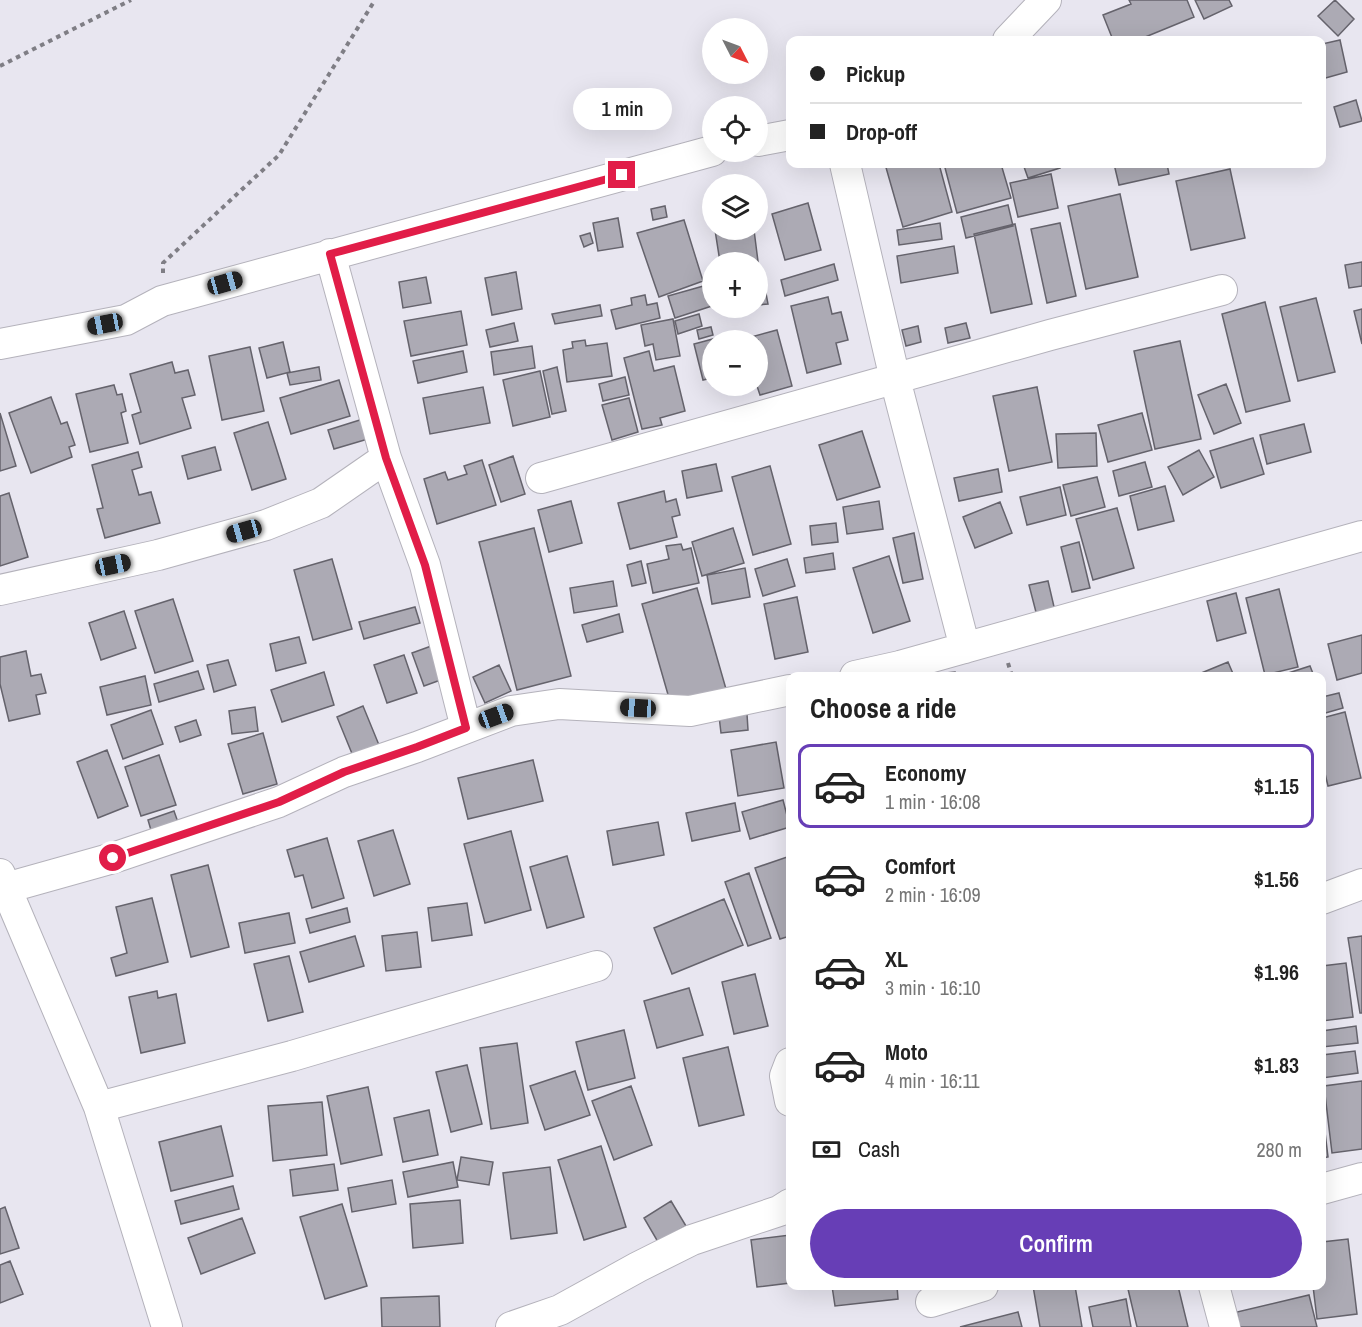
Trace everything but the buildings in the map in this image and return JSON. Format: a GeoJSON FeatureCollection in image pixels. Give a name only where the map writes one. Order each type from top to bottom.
{"type":"FeatureCollection","features":[{"type":"Feature","properties":{"kind":"street"},"geometry":{"type":"LineString","coordinates":[[1016,36],[1046,0]]}},
{"type":"Feature","properties":{"kind":"street"},"geometry":{"type":"LineString","coordinates":[[768,139],[786,136]]}},
{"type":"Feature","properties":{"kind":"street"},"geometry":{"type":"LineString","coordinates":[[0,344],[126,320],[162,301],[702,154]]}},
{"type":"Feature","properties":{"kind":"street"},"geometry":{"type":"LineString","coordinates":[[846,168],[895,378],[966,648]]}},
{"type":"Feature","properties":{"kind":"street"},"geometry":{"type":"LineString","coordinates":[[330,254],[386,458],[425,565],[466,728]]}},
{"type":"Feature","properties":{"kind":"street"},"geometry":{"type":"LineString","coordinates":[[541,478],[1050,335],[1222,290]]}},
{"type":"Feature","properties":{"kind":"street"},"geometry":{"type":"LineString","coordinates":[[0,590],[158,555],[266,525],[321,503],[386,458]]}},
{"type":"Feature","properties":{"kind":"street"},"geometry":{"type":"LineString","coordinates":[[873,672],[1362,536]]}},
{"type":"Feature","properties":{"kind":"street"},"geometry":{"type":"LineString","coordinates":[[167,1327],[99,1107],[3,881],[113,858],[279,802],[344,772],[511,711],[559,704],[690,711],[786,691]]}},
{"type":"Feature","properties":{"kind":"street"},"geometry":{"type":"LineString","coordinates":[[1326,898],[1362,884]]}},
{"type":"Feature","properties":{"kind":"street"},"geometry":{"type":"LineString","coordinates":[[99,1107],[292,1056],[597,966]]}},
{"type":"Feature","properties":{"kind":"street"},"geometry":{"type":"LineString","coordinates":[[1326,1189],[1362,1178]]}},
{"type":"Feature","properties":{"kind":"street"},"geometry":{"type":"LineString","coordinates":[[511,1327],[560,1310],[692,1240],[779,1211],[786,1207]]}},
{"type":"Feature","properties":{"kind":"street"},"geometry":{"type":"LineString","coordinates":[[932,1302],[970,1290]]}},
{"type":"Feature","properties":{"kind":"street"},"geometry":{"type":"LineString","coordinates":[[1215,1290],[1225,1327]]}},
{"type":"Feature","properties":{"kind":"path"},"geometry":{"type":"LineString","coordinates":[[0,66],[130,0]]}},
{"type":"Feature","properties":{"kind":"path"},"geometry":{"type":"LineString","coordinates":[[162,301],[163,263],[279,155],[375,0]]}},
{"type":"Feature","properties":{"kind":"route"},"geometry":{"type":"LineString","coordinates":[[113,858],[279,802],[344,772],[466,728],[425,565],[386,458],[330,254],[622,175]]}}]}
